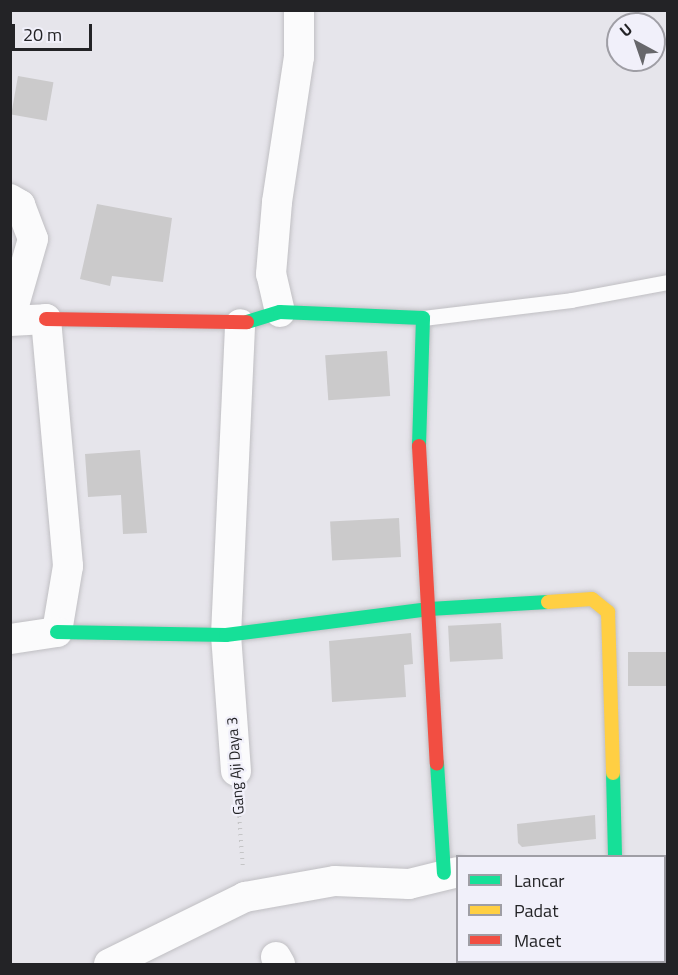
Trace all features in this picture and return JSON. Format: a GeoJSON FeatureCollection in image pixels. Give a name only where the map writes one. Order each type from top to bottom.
{"type":"FeatureCollection","features":[{"type":"Feature","properties":{"kind":"street"},"geometry":{"type":"LineString","coordinates":[[280,312],[271,274],[277,202],[299,57],[299,10]]}},
{"type":"Feature","properties":{"kind":"street"},"geometry":{"type":"LineString","coordinates":[[10,200],[20,205],[33,239],[10,320],[240,324],[280,312],[423,318],[418,437],[429,609],[451,872],[409,884],[335,881],[244,897],[109,964]]}},
{"type":"Feature","properties":{"kind":"street"},"geometry":{"type":"LineString","coordinates":[[46,319],[68,567],[57,632]]}},
{"type":"Feature","properties":{"kind":"street","name":"Gang Aji Daya 3"},"geometry":{"type":"LineString","coordinates":[[236,771],[226,635],[240,324]]}},
{"type":"Feature","properties":{"kind":"street"},"geometry":{"type":"LineString","coordinates":[[10,639],[57,632],[226,635],[429,609],[592,599],[608,612],[615,855]]}},
{"type":"Feature","properties":{"kind":"lane"},"geometry":{"type":"LineString","coordinates":[[423,318],[571,300],[668,282]]}},
{"type":"Feature","properties":{"kind":"path","name":"Gang Aji Daya 3"},"geometry":{"type":"LineString","coordinates":[[236,771],[244,897]]}},
{"type":"Feature","properties":{"kind":"building"},"geometry":{"type":"Polygon","coordinates":[[[18,76],[53,82],[47,121],[11,114],[18,76]]]}},
{"type":"Feature","properties":{"kind":"building"},"geometry":{"type":"Polygon","coordinates":[[[97,204],[172,218],[163,282],[112,276],[110,286],[80,279],[97,204]]]}},
{"type":"Feature","properties":{"kind":"building"},"geometry":{"type":"Polygon","coordinates":[[[387,351],[390,396],[328,400],[325,355],[387,351]]]}},
{"type":"Feature","properties":{"kind":"building"},"geometry":{"type":"Polygon","coordinates":[[[140,450],[147,533],[123,534],[121,495],[88,497],[85,454],[140,450]]]}},
{"type":"Feature","properties":{"kind":"building"},"geometry":{"type":"Polygon","coordinates":[[[399,518],[401,557],[332,561],[330,522],[399,518]]]}},
{"type":"Feature","properties":{"kind":"building"},"geometry":{"type":"Polygon","coordinates":[[[501,623],[503,659],[450,662],[448,626],[501,623]]]}},
{"type":"Feature","properties":{"kind":"building"},"geometry":{"type":"Polygon","coordinates":[[[411,633],[413,664],[404,665],[406,697],[332,702],[329,641],[411,633]]]}},
{"type":"Feature","properties":{"kind":"building"},"geometry":{"type":"Polygon","coordinates":[[[628,652],[668,652],[668,686],[628,686],[628,652]]]}},
{"type":"Feature","properties":{"kind":"building"},"geometry":{"type":"Polygon","coordinates":[[[595,815],[596,839],[522,847],[518,843],[517,824],[595,815]]]}},
{"type":"Feature","properties":{"kind":"traffic: fast"},"geometry":{"type":"LineString","coordinates":[[247,322],[280,312],[423,318],[419,446]]}},
{"type":"Feature","properties":{"kind":"traffic: fast"},"geometry":{"type":"LineString","coordinates":[[57,632],[226,635],[429,609],[548,602]]}},
{"type":"Feature","properties":{"kind":"traffic: fast"},"geometry":{"type":"LineString","coordinates":[[437,763],[444,873]]}},
{"type":"Feature","properties":{"kind":"traffic: fast"},"geometry":{"type":"LineString","coordinates":[[613,773],[615,855]]}},
{"type":"Feature","properties":{"kind":"traffic: slow"},"geometry":{"type":"LineString","coordinates":[[548,602],[592,599],[608,612],[613,773]]}},
{"type":"Feature","properties":{"kind":"traffic: jam"},"geometry":{"type":"LineString","coordinates":[[46,319],[247,322]]}},
{"type":"Feature","properties":{"kind":"traffic: jam"},"geometry":{"type":"LineString","coordinates":[[419,446],[437,763]]}}]}
